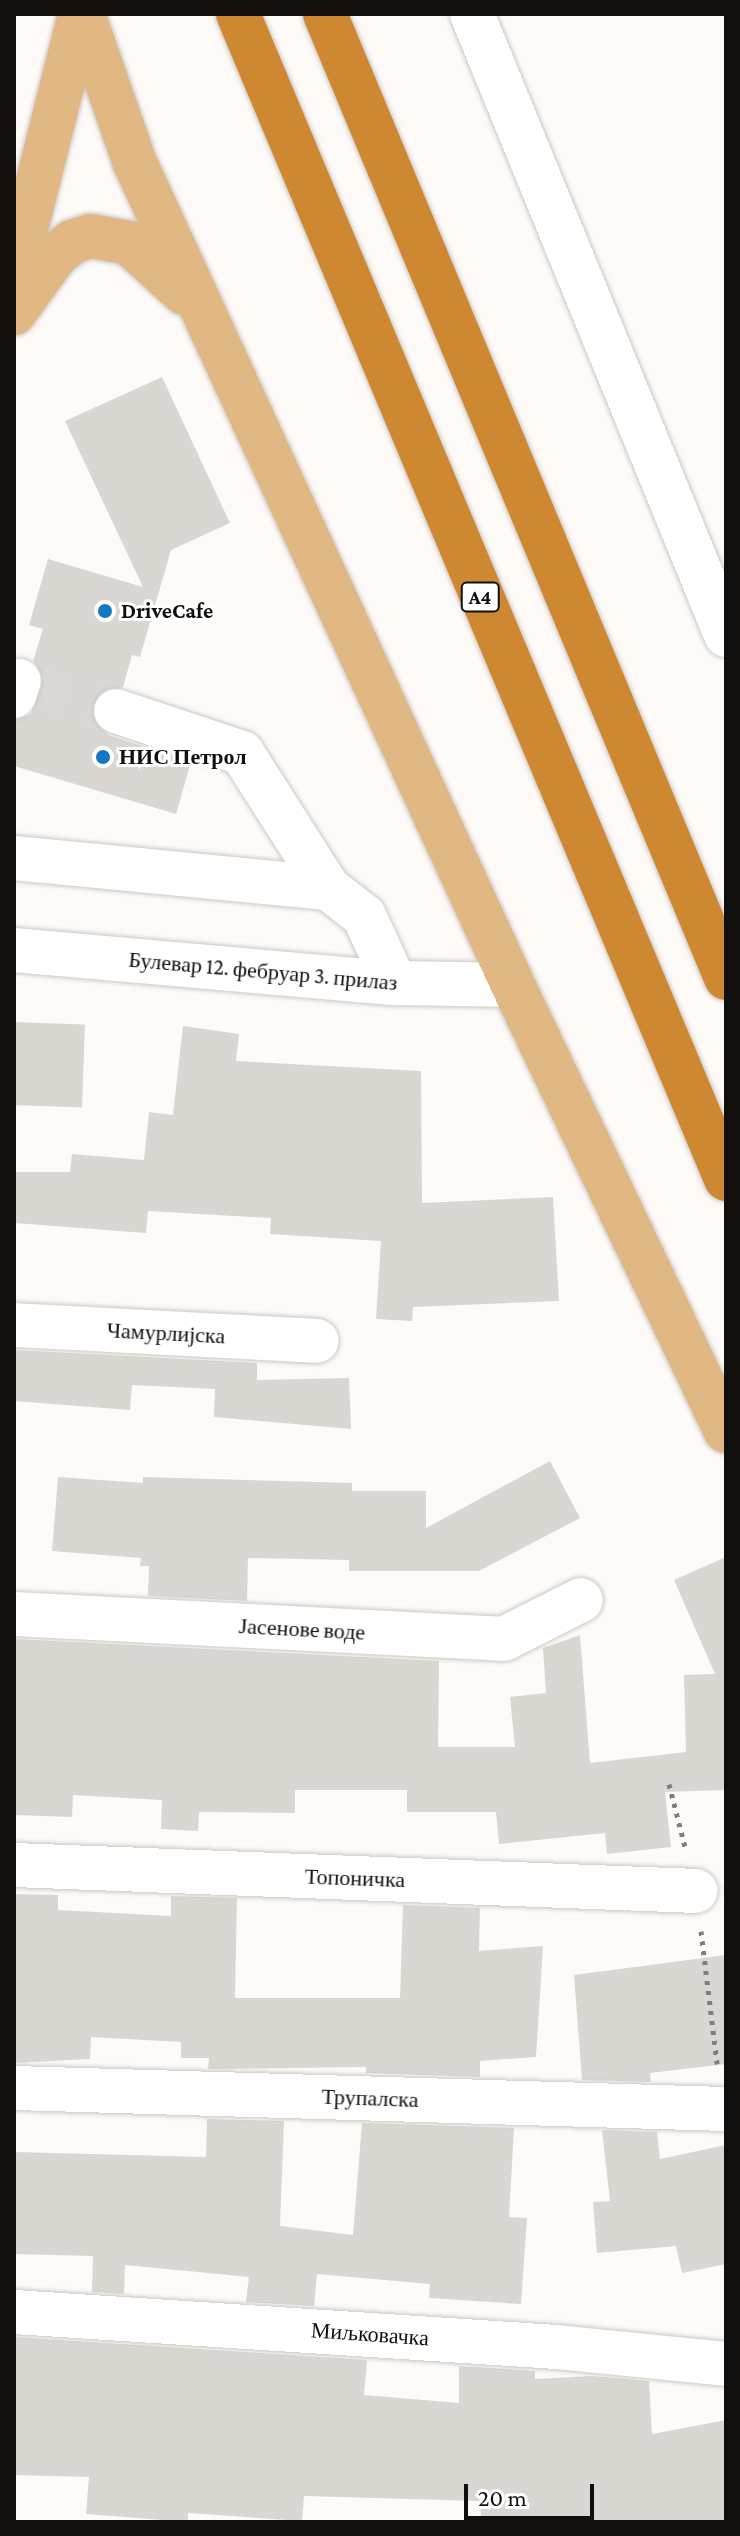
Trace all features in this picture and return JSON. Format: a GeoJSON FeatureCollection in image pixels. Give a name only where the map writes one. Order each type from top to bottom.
{"type":"FeatureCollection","features":[{"type":"Feature","properties":{"kind":"highway","name":"A4"},"geometry":{"type":"LineString","coordinates":[[238,14],[726,1179]]}},
{"type":"Feature","properties":{"kind":"highway"},"geometry":{"type":"LineString","coordinates":[[325,14],[726,978]]}},
{"type":"Feature","properties":{"kind":"main road"},"geometry":{"type":"LineString","coordinates":[[14,277],[82,14]]}},
{"type":"Feature","properties":{"kind":"main road"},"geometry":{"type":"LineString","coordinates":[[82,14],[135,163],[215,329],[513,985],[726,1431]]}},
{"type":"Feature","properties":{"kind":"main road"},"geometry":{"type":"LineString","coordinates":[[14,313],[42,271],[72,242],[109,237],[129,243],[163,270],[215,329]]}},
{"type":"Feature","properties":{"kind":"street"},"geometry":{"type":"LineString","coordinates":[[472,14],[726,635]]}},
{"type":"Feature","properties":{"kind":"street"},"geometry":{"type":"LineString","coordinates":[[116,711],[224,743],[242,753],[328,888],[364,916],[395,983]]}},
{"type":"Feature","properties":{"kind":"street"},"geometry":{"type":"LineString","coordinates":[[14,858],[328,888]]}},
{"type":"Feature","properties":{"kind":"street","name":"Булевар 12. фебруар 3. прилаз"},"geometry":{"type":"LineString","coordinates":[[14,950],[395,983],[513,985]]}},
{"type":"Feature","properties":{"kind":"street","name":"Чамурлијска"},"geometry":{"type":"LineString","coordinates":[[14,1325],[317,1341]]}},
{"type":"Feature","properties":{"kind":"street","name":"Јасенове воде"},"geometry":{"type":"LineString","coordinates":[[14,1614],[504,1639],[581,1600]]}},
{"type":"Feature","properties":{"kind":"street","name":"Топоничка"},"geometry":{"type":"LineString","coordinates":[[14,1865],[696,1891]]}},
{"type":"Feature","properties":{"kind":"street","name":"Трупалска"},"geometry":{"type":"LineString","coordinates":[[14,2088],[724,2109]]}},
{"type":"Feature","properties":{"kind":"street","name":"Миљковачка"},"geometry":{"type":"LineString","coordinates":[[14,2312],[541,2346],[726,2364]]}},
{"type":"Feature","properties":{"kind":"path"},"geometry":{"type":"LineString","coordinates":[[669,1784],[696,1891],[724,2109]]}},
{"type":"Feature","properties":{"kind":"building"},"geometry":{"type":"Polygon","coordinates":[[[162,377],[230,523],[171,550],[140,657],[132,655],[123,687],[99,693],[91,715],[108,735],[191,762],[176,814],[14,766],[14,720],[31,714],[43,688],[43,675],[33,661],[43,629],[29,625],[48,559],[143,587],[65,421],[162,377]]]}},
{"type":"Feature","properties":{"kind":"building"},"geometry":{"type":"Polygon","coordinates":[[[14,1022],[85,1024],[82,1107],[14,1105],[14,1022]]]}},
{"type":"Feature","properties":{"kind":"building"},"geometry":{"type":"Polygon","coordinates":[[[183,1026],[239,1034],[236,1061],[421,1071],[422,1203],[553,1197],[559,1301],[413,1307],[412,1321],[376,1319],[381,1241],[270,1234],[271,1218],[148,1211],[146,1233],[14,1223],[14,1172],[70,1172],[72,1154],[144,1160],[149,1112],[173,1115],[183,1026]]]}},
{"type":"Feature","properties":{"kind":"building"},"geometry":{"type":"Polygon","coordinates":[[[14,1350],[257,1363],[257,1380],[349,1378],[351,1429],[214,1417],[215,1389],[132,1385],[130,1410],[14,1401],[14,1350]]]}},
{"type":"Feature","properties":{"kind":"building"},"geometry":{"type":"Polygon","coordinates":[[[550,1461],[580,1518],[479,1571],[349,1571],[349,1560],[248,1558],[247,1601],[148,1596],[149,1566],[140,1566],[141,1558],[52,1551],[58,1477],[143,1483],[143,1477],[352,1483],[352,1491],[426,1491],[426,1528],[550,1461]]]}},
{"type":"Feature","properties":{"kind":"building"},"geometry":{"type":"Polygon","coordinates":[[[726,1557],[726,1790],[665,1792],[671,1847],[607,1854],[605,1833],[499,1844],[496,1812],[407,1812],[407,1790],[295,1790],[295,1813],[199,1812],[198,1831],[161,1829],[162,1800],[73,1795],[72,1817],[14,1815],[14,1639],[439,1661],[438,1747],[515,1747],[510,1697],[546,1693],[543,1648],[580,1635],[590,1763],[686,1752],[684,1675],[715,1674],[674,1580],[726,1557]]]}},
{"type":"Feature","properties":{"kind":"building"},"geometry":{"type":"Polygon","coordinates":[[[14,1894],[58,1895],[58,1910],[171,1916],[171,1896],[237,1898],[235,1998],[400,1998],[403,1905],[480,1908],[479,1951],[543,1946],[536,2057],[480,2061],[480,2077],[366,2073],[366,2067],[208,2069],[209,2058],[181,2058],[181,2042],[91,2037],[90,2059],[14,2063],[14,1894]]]}},
{"type":"Feature","properties":{"kind":"building"},"geometry":{"type":"Polygon","coordinates":[[[726,1955],[726,2064],[650,2073],[651,2082],[582,2080],[574,1975],[726,1955]]]}},
{"type":"Feature","properties":{"kind":"building"},"geometry":{"type":"Polygon","coordinates":[[[207,2119],[284,2121],[280,2226],[353,2235],[362,2123],[514,2128],[509,2217],[527,2218],[521,2304],[429,2298],[430,2284],[317,2274],[314,2306],[246,2302],[249,2277],[125,2265],[124,2294],[92,2292],[93,2256],[14,2254],[14,2152],[206,2157],[207,2119]]]}},
{"type":"Feature","properties":{"kind":"building"},"geometry":{"type":"Polygon","coordinates":[[[602,2130],[657,2132],[660,2159],[726,2145],[726,2264],[682,2273],[676,2246],[597,2253],[593,2202],[610,2201],[602,2130]]]}},
{"type":"Feature","properties":{"kind":"building"},"geometry":{"type":"Polygon","coordinates":[[[14,2337],[367,2360],[364,2395],[459,2403],[459,2366],[535,2371],[535,2379],[592,2376],[649,2381],[652,2434],[726,2420],[726,2522],[482,2522],[479,2501],[304,2496],[302,2521],[188,2513],[188,2522],[86,2514],[89,2477],[14,2475],[14,2337]]]}},
{"type":"Feature","properties":{"kind":"tunnel"},"geometry":{"type":"LineString","coordinates":[[26,685],[116,711]]}},
{"type":"Feature","properties":{"kind":"place","name":"DriveCafe"},"geometry":{"type":"Point","coordinates":[105,611]}},
{"type":"Feature","properties":{"kind":"place","name":"НИС Петрол"},"geometry":{"type":"Point","coordinates":[103,757]}}]}
